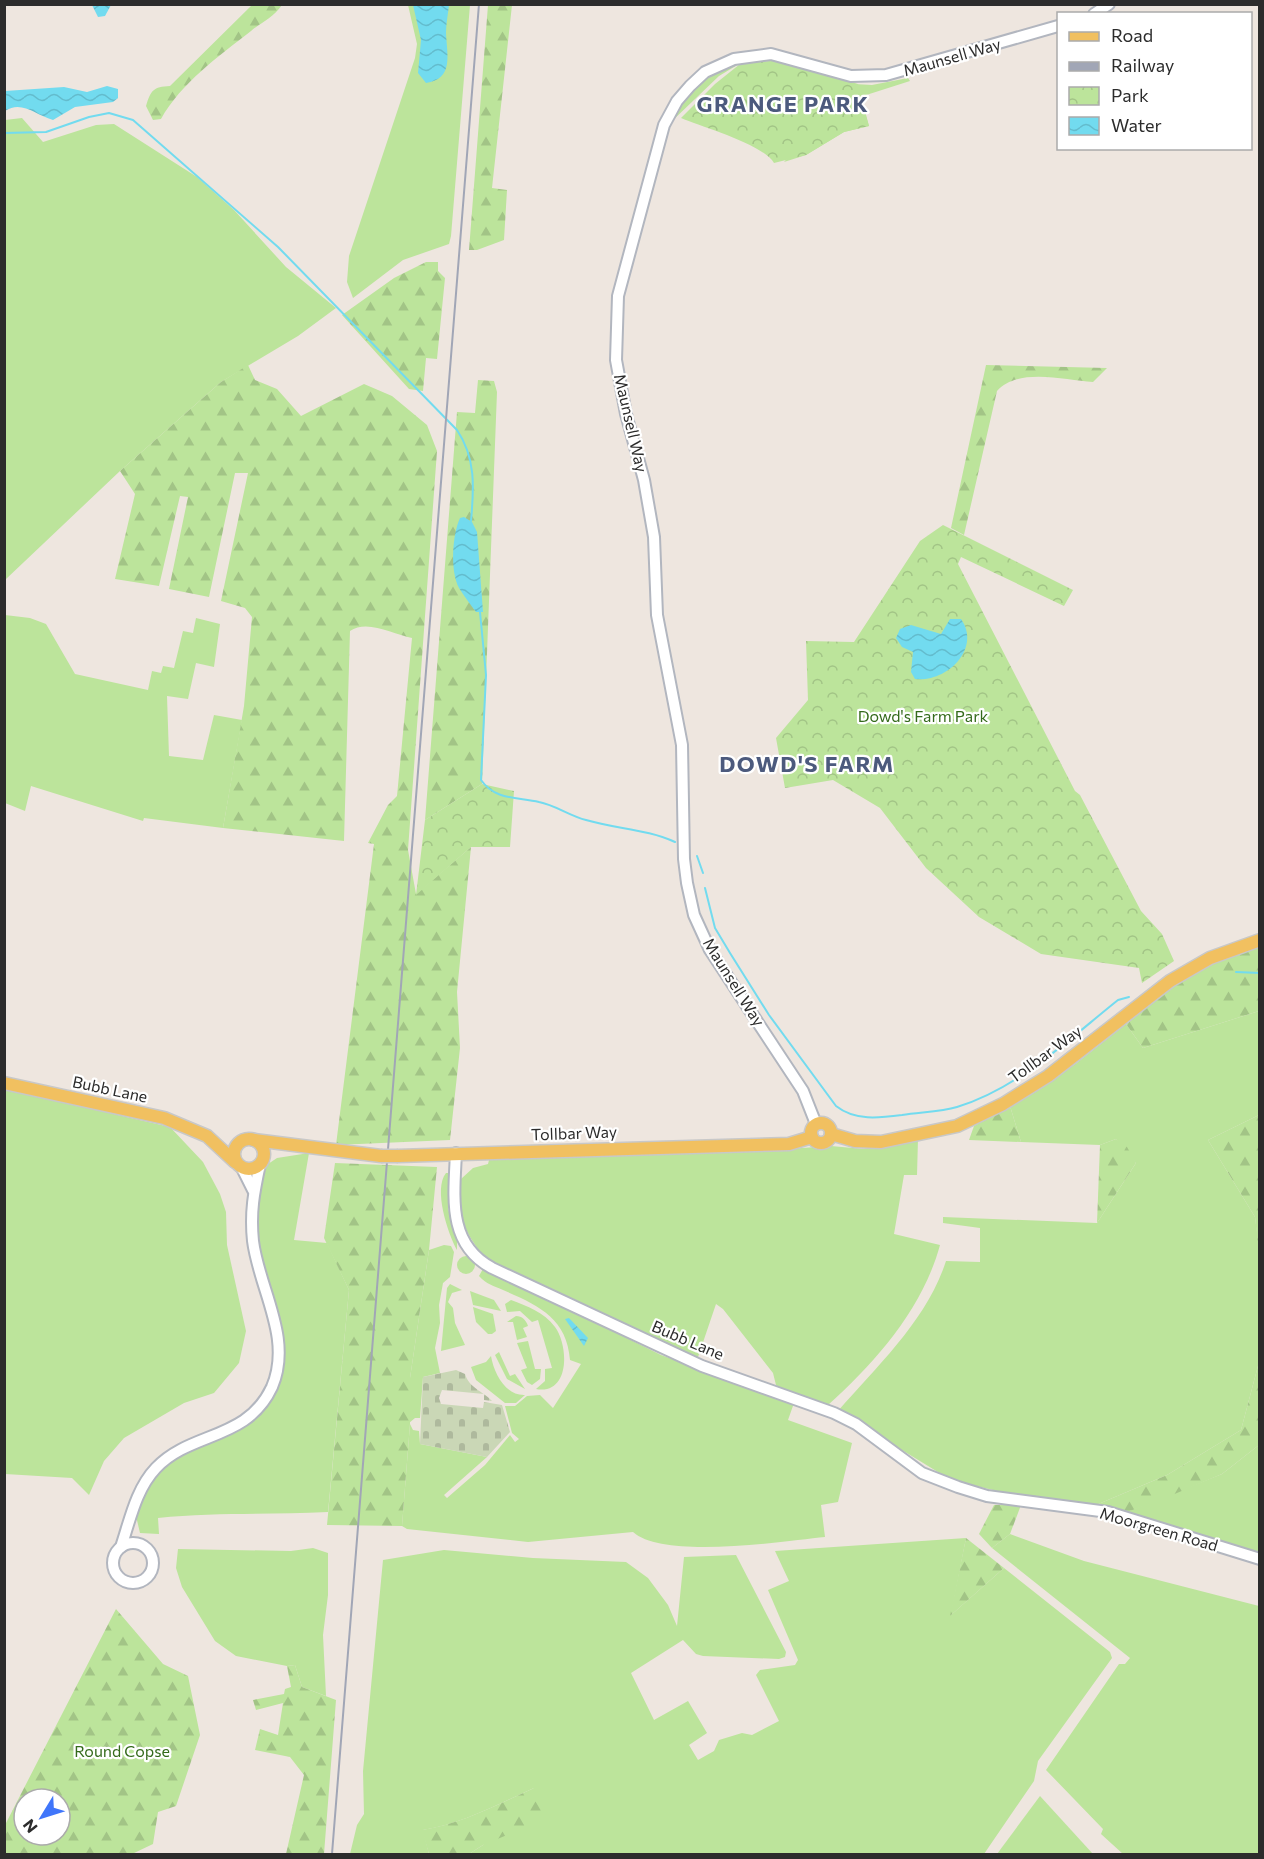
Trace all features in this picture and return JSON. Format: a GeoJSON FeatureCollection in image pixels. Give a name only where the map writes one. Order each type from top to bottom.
{"type":"FeatureCollection","features":[{"type":"Feature","properties":{"kind":"main road","name":"Tollbar Way"},"geometry":{"type":"LineString","coordinates":[[831,1134],[855,1141],[880,1142],[957,1126],[1003,1104],[1048,1076],[1170,981],[1210,958],[1260,940]]}},
{"type":"Feature","properties":{"kind":"main road","name":"Bubb Lane"},"geometry":{"type":"LineString","coordinates":[[4,1083],[164,1118],[207,1136],[239,1142]]}},
{"type":"Feature","properties":{"kind":"main road"},"geometry":{"type":"LineString","coordinates":[[816,1124],[825,1124],[831,1134],[822,1143],[812,1137],[812,1128],[816,1124]]}},
{"type":"Feature","properties":{"kind":"main road","name":"Bubb Lane"},"geometry":{"type":"LineString","coordinates":[[207,1136],[239,1165]]}},
{"type":"Feature","properties":{"kind":"main road","name":"Tollbar Way"},"geometry":{"type":"LineString","coordinates":[[456,1153],[789,1144],[812,1137]]}},
{"type":"Feature","properties":{"kind":"main road"},"geometry":{"type":"LineString","coordinates":[[254,1140],[263,1149],[262,1161]]}},
{"type":"Feature","properties":{"kind":"main road"},"geometry":{"type":"LineString","coordinates":[[292,1146],[262,1161],[254,1168],[239,1165],[234,1149],[239,1142],[254,1140],[381,1156],[456,1153]]}},
{"type":"Feature","properties":{"kind":"street","name":"Maunsell Way"},"geometry":{"type":"LineString","coordinates":[[816,1124],[803,1091],[710,950],[694,915],[684,859],[682,745],[657,615],[650,507],[626,414],[616,360],[618,296],[664,125],[677,101],[705,72],[734,59],[771,54],[841,74],[886,75],[1057,27]]}},
{"type":"Feature","properties":{"kind":"street","name":"Bubb Lane"},"geometry":{"type":"LineString","coordinates":[[456,1153],[454,1219],[465,1245],[481,1262],[699,1365],[834,1413],[856,1424],[922,1473],[987,1496]]}},
{"type":"Feature","properties":{"kind":"street"},"geometry":{"type":"LineString","coordinates":[[121,1547],[131,1543],[139,1544],[149,1552],[153,1564],[147,1577],[136,1583],[125,1582],[114,1571],[113,1556],[121,1547],[139,1493],[157,1467],[180,1450],[243,1422],[263,1402],[275,1379],[279,1339],[255,1251],[253,1190],[262,1161]]}},
{"type":"Feature","properties":{"kind":"street"},"geometry":{"type":"LineString","coordinates":[[239,1165],[253,1190]]}},
{"type":"Feature","properties":{"kind":"street","name":"Moorgreen Road"},"geometry":{"type":"LineString","coordinates":[[987,1496],[1108,1512],[1260,1559]]}},
{"type":"Feature","properties":{"kind":"street"},"geometry":{"type":"LineString","coordinates":[[131,1519],[139,1544]]}},
{"type":"Feature","properties":{"kind":"green space"},"geometry":{"type":"Polygon","coordinates":[[[252,5],[282,5],[190,82],[161,119],[153,120],[146,106],[151,93],[160,87],[170,86],[252,5]]]}},
{"type":"Feature","properties":{"kind":"green space"},"geometry":{"type":"Polygon","coordinates":[[[408,5],[470,5],[451,236],[449,244],[403,260],[353,298],[347,282],[349,256],[415,58],[417,44],[408,5]]]}},
{"type":"Feature","properties":{"kind":"green space"},"geometry":{"type":"Polygon","coordinates":[[[488,5],[512,5],[492,188],[507,190],[504,240],[477,250],[469,250],[488,5]]]}},
{"type":"Feature","properties":{"kind":"green space"},"geometry":{"type":"Polygon","coordinates":[[[779,60],[858,84],[869,126],[844,132],[806,155],[774,163],[758,149],[681,118],[715,84],[740,64],[779,60]]]}},
{"type":"Feature","properties":{"kind":"green space"},"geometry":{"type":"Polygon","coordinates":[[[732,63],[739,64],[719,76],[671,122],[689,94],[703,80],[732,63]]]}},
{"type":"Feature","properties":{"kind":"green space"},"geometry":{"type":"Polygon","coordinates":[[[908,78],[910,81],[860,97],[869,126],[844,132],[806,155],[784,162],[854,84],[872,85],[908,78]]]}},
{"type":"Feature","properties":{"kind":"green space"},"geometry":{"type":"Polygon","coordinates":[[[22,118],[43,142],[96,125],[114,124],[197,177],[234,210],[286,267],[336,308],[298,336],[221,382],[120,471],[5,580],[5,120],[22,118]]]}},
{"type":"Feature","properties":{"kind":"green space"},"geometry":{"type":"Polygon","coordinates":[[[426,262],[438,262],[438,271],[445,278],[437,359],[426,358],[423,391],[409,389],[342,315],[394,278],[426,262]]]}},
{"type":"Feature","properties":{"kind":"green space"},"geometry":{"type":"Polygon","coordinates":[[[248,365],[255,380],[277,389],[301,416],[364,384],[392,396],[427,425],[437,451],[408,850],[416,894],[471,847],[457,992],[460,1048],[450,1140],[336,1145],[374,844],[368,843],[388,805],[397,796],[412,638],[380,628],[364,626],[350,631],[344,841],[223,828],[244,706],[252,617],[245,608],[221,601],[248,473],[235,473],[209,597],[169,589],[188,497],[180,496],[159,586],[115,579],[135,494],[120,471],[221,382],[248,365]]]}},
{"type":"Feature","properties":{"kind":"green space"},"geometry":{"type":"Polygon","coordinates":[[[986,365],[1107,368],[1093,382],[1029,377],[1017,379],[997,391],[964,535],[951,528],[986,365]]]}},
{"type":"Feature","properties":{"kind":"green space"},"geometry":{"type":"Polygon","coordinates":[[[478,380],[494,381],[497,392],[482,784],[425,820],[457,412],[475,413],[478,380]]]}},
{"type":"Feature","properties":{"kind":"green space","name":"Dowd's Farm Park"},"geometry":{"type":"Polygon","coordinates":[[[943,525],[1073,590],[1064,606],[961,557],[958,564],[1075,791],[1080,795],[1141,911],[1162,934],[1174,961],[1142,983],[1139,968],[1041,954],[979,917],[926,868],[880,808],[833,780],[785,788],[776,738],[808,700],[806,641],[854,642],[920,541],[943,525]]]}},
{"type":"Feature","properties":{"kind":"green space"},"geometry":{"type":"Polygon","coordinates":[[[5,615],[30,618],[46,624],[75,674],[148,690],[152,671],[161,673],[163,666],[174,668],[183,631],[193,633],[196,618],[220,624],[214,667],[196,663],[188,699],[167,696],[169,756],[203,760],[214,715],[242,720],[223,828],[144,818],[143,821],[31,786],[25,811],[5,803],[5,615]]]}},
{"type":"Feature","properties":{"kind":"green space"},"geometry":{"type":"Polygon","coordinates":[[[482,784],[514,791],[510,847],[471,847],[416,895],[425,820],[482,784]]]}},
{"type":"Feature","properties":{"kind":"green space"},"geometry":{"type":"Polygon","coordinates":[[[1259,945],[1259,1011],[1143,1048],[1126,1024],[1183,978],[1202,967],[1259,945]]]}},
{"type":"Feature","properties":{"kind":"green space"},"geometry":{"type":"Polygon","coordinates":[[[1259,1011],[1259,1115],[1208,1140],[1255,1217],[1260,1255],[1259,1362],[1241,1430],[1167,1475],[1096,1505],[1014,1495],[951,1480],[838,1411],[885,1359],[914,1322],[927,1303],[946,1261],[980,1262],[980,1228],[943,1223],[943,1217],[1097,1223],[1136,1163],[1116,1139],[1100,1145],[1021,1142],[1010,1106],[1074,1065],[1126,1024],[1143,1048],[1259,1011]]]}},
{"type":"Feature","properties":{"kind":"green space"},"geometry":{"type":"Polygon","coordinates":[[[5,1089],[170,1127],[203,1162],[220,1194],[226,1212],[227,1245],[246,1331],[239,1363],[214,1393],[184,1403],[124,1438],[104,1461],[89,1495],[72,1478],[5,1474],[5,1089]]]}},
{"type":"Feature","properties":{"kind":"green space"},"geometry":{"type":"Polygon","coordinates":[[[1010,1106],[1021,1142],[969,1140],[974,1126],[1010,1106]]]}},
{"type":"Feature","properties":{"kind":"green space"},"geometry":{"type":"Polygon","coordinates":[[[1259,1115],[1259,1255],[1255,1217],[1208,1140],[1259,1115]]]}},
{"type":"Feature","properties":{"kind":"green space"},"geometry":{"type":"Polygon","coordinates":[[[918,1139],[917,1175],[904,1175],[894,1234],[940,1245],[922,1291],[896,1332],[863,1371],[828,1405],[782,1390],[776,1385],[773,1373],[723,1309],[716,1304],[697,1360],[485,1259],[466,1230],[461,1213],[461,1179],[473,1168],[488,1164],[489,1160],[758,1151],[831,1146],[864,1149],[918,1139]]]}},
{"type":"Feature","properties":{"kind":"green space"},"geometry":{"type":"Polygon","coordinates":[[[1116,1139],[1127,1147],[1136,1163],[1097,1223],[1100,1145],[1116,1139]]]}},
{"type":"Feature","properties":{"kind":"green space"},"geometry":{"type":"Polygon","coordinates":[[[309,1153],[294,1240],[327,1243],[349,1290],[328,1512],[158,1518],[159,1534],[140,1533],[136,1516],[153,1477],[181,1454],[223,1437],[252,1420],[283,1353],[282,1325],[262,1262],[257,1219],[258,1187],[268,1164],[277,1158],[309,1153]]]}},
{"type":"Feature","properties":{"kind":"green space"},"geometry":{"type":"Polygon","coordinates":[[[335,1163],[437,1167],[429,1250],[410,1378],[410,1424],[402,1526],[327,1525],[349,1290],[324,1238],[335,1163]]]}},
{"type":"Feature","properties":{"kind":"green space"},"geometry":{"type":"Polygon","coordinates":[[[446,1173],[449,1173],[448,1209],[457,1237],[457,1250],[446,1223],[441,1200],[442,1180],[446,1173]]]}},
{"type":"Feature","properties":{"kind":"green space"},"geometry":{"type":"Polygon","coordinates":[[[444,1245],[451,1246],[454,1252],[450,1277],[443,1283],[439,1305],[440,1323],[435,1348],[440,1373],[423,1377],[420,1418],[415,1418],[409,1423],[410,1378],[429,1250],[444,1245]]]}},
{"type":"Feature","properties":{"kind":"green space"},"geometry":{"type":"Polygon","coordinates":[[[466,1256],[472,1259],[475,1265],[472,1271],[466,1274],[460,1271],[457,1265],[460,1259],[466,1256]]]}},
{"type":"Feature","properties":{"kind":"green space"},"geometry":{"type":"Polygon","coordinates":[[[484,1267],[661,1355],[794,1403],[788,1420],[852,1443],[838,1502],[821,1505],[825,1537],[754,1545],[697,1547],[670,1545],[648,1540],[633,1532],[528,1542],[407,1529],[402,1526],[410,1424],[413,1430],[419,1431],[420,1444],[487,1457],[444,1495],[447,1498],[485,1465],[510,1435],[515,1442],[519,1439],[512,1433],[505,1406],[515,1406],[527,1396],[540,1395],[553,1408],[581,1364],[570,1360],[568,1346],[557,1323],[528,1301],[484,1281],[479,1276],[484,1267]]]}},
{"type":"Feature","properties":{"kind":"green space"},"geometry":{"type":"Polygon","coordinates":[[[450,1284],[462,1290],[452,1293],[448,1302],[453,1308],[455,1323],[465,1345],[441,1351],[447,1288],[450,1284]]]}},
{"type":"Feature","properties":{"kind":"green space"},"geometry":{"type":"Polygon","coordinates":[[[470,1291],[494,1300],[501,1311],[473,1305],[470,1291]]]}},
{"type":"Feature","properties":{"kind":"green space"},"geometry":{"type":"Polygon","coordinates":[[[511,1300],[540,1313],[551,1322],[560,1335],[564,1367],[555,1385],[547,1389],[536,1389],[545,1381],[545,1369],[552,1368],[538,1320],[532,1322],[520,1311],[507,1312],[505,1304],[511,1300]]]}},
{"type":"Feature","properties":{"kind":"green space"},"geometry":{"type":"Polygon","coordinates":[[[473,1307],[493,1314],[496,1331],[488,1334],[476,1322],[473,1307]]]}},
{"type":"Feature","properties":{"kind":"green space"},"geometry":{"type":"Polygon","coordinates":[[[516,1316],[524,1319],[528,1326],[523,1328],[527,1337],[517,1340],[513,1322],[507,1322],[516,1316]]]}},
{"type":"Feature","properties":{"kind":"green space"},"geometry":{"type":"Polygon","coordinates":[[[528,1341],[535,1369],[541,1369],[540,1379],[532,1385],[527,1382],[521,1370],[527,1368],[517,1343],[528,1341]]]}},
{"type":"Feature","properties":{"kind":"green space"},"geometry":{"type":"Polygon","coordinates":[[[499,1352],[510,1376],[515,1374],[525,1389],[507,1379],[495,1355],[499,1352]]]}},
{"type":"Feature","properties":{"kind":"green space"},"geometry":{"type":"Polygon","coordinates":[[[491,1356],[502,1383],[512,1392],[525,1395],[516,1403],[505,1403],[476,1380],[471,1367],[486,1362],[491,1356]]]}},
{"type":"Feature","properties":{"kind":"green space"},"geometry":{"type":"Polygon","coordinates":[[[1259,1362],[1259,1445],[1222,1474],[1158,1501],[1124,1513],[1096,1505],[1167,1475],[1241,1430],[1259,1362]]]}},
{"type":"Feature","properties":{"kind":"green space"},"geometry":{"type":"Polygon","coordinates":[[[456,1370],[465,1374],[470,1383],[484,1394],[442,1390],[439,1398],[441,1404],[483,1408],[484,1402],[502,1405],[510,1432],[487,1457],[420,1444],[423,1377],[456,1370]]]}},
{"type":"Feature","properties":{"kind":"green space"},"geometry":{"type":"Polygon","coordinates":[[[1259,1445],[1259,1556],[1124,1513],[1222,1474],[1259,1445]]]}},
{"type":"Feature","properties":{"kind":"green space"},"geometry":{"type":"Polygon","coordinates":[[[994,1505],[1021,1505],[1010,1534],[992,1548],[979,1534],[994,1505]]]}},
{"type":"Feature","properties":{"kind":"green space"},"geometry":{"type":"Polygon","coordinates":[[[1010,1534],[1084,1561],[1259,1606],[1259,1854],[1123,1854],[1101,1834],[1103,1829],[1046,1770],[1119,1664],[1125,1664],[1130,1658],[992,1548],[1010,1534]]]}},
{"type":"Feature","properties":{"kind":"green space"},"geometry":{"type":"Polygon","coordinates":[[[966,1538],[951,1615],[1004,1568],[1110,1652],[1112,1658],[1038,1761],[1034,1781],[984,1854],[469,1854],[483,1845],[534,1788],[466,1818],[423,1830],[429,1854],[350,1854],[357,1825],[364,1814],[363,1771],[383,1560],[444,1550],[533,1558],[626,1562],[648,1578],[668,1605],[677,1626],[684,1557],[736,1555],[786,1652],[785,1657],[779,1659],[703,1656],[696,1654],[683,1640],[631,1673],[654,1720],[688,1701],[707,1733],[689,1745],[698,1760],[714,1751],[719,1740],[742,1733],[752,1735],[779,1721],[756,1675],[760,1670],[795,1665],[798,1660],[768,1590],[789,1581],[775,1551],[966,1538]]]}},
{"type":"Feature","properties":{"kind":"green space"},"geometry":{"type":"Polygon","coordinates":[[[966,1538],[1004,1568],[950,1616],[966,1538]]]}},
{"type":"Feature","properties":{"kind":"green space"},"geometry":{"type":"Polygon","coordinates":[[[313,1548],[328,1553],[328,1595],[323,1635],[326,1696],[302,1687],[295,1665],[287,1666],[236,1656],[215,1641],[182,1587],[176,1568],[178,1549],[291,1551],[313,1548]]]}},
{"type":"Feature","properties":{"kind":"green space","name":"Round Copse"},"geometry":{"type":"Polygon","coordinates":[[[116,1609],[163,1664],[188,1676],[200,1735],[176,1806],[158,1812],[153,1844],[132,1854],[5,1854],[5,1825],[12,1811],[12,1847],[72,1847],[72,1787],[25,1787],[116,1609]]]}},
{"type":"Feature","properties":{"kind":"green space"},"geometry":{"type":"Polygon","coordinates":[[[295,1665],[302,1687],[336,1700],[324,1854],[286,1854],[304,1775],[290,1757],[255,1750],[260,1729],[278,1735],[283,1703],[256,1710],[253,1700],[284,1694],[285,1689],[291,1687],[287,1666],[295,1665]]]}},
{"type":"Feature","properties":{"kind":"green space"},"geometry":{"type":"Polygon","coordinates":[[[534,1788],[545,1819],[483,1845],[469,1854],[429,1854],[422,1830],[466,1818],[534,1788]]]}},
{"type":"Feature","properties":{"kind":"green space"},"geometry":{"type":"Polygon","coordinates":[[[1040,1796],[1093,1854],[997,1854],[1040,1796]]]}},
{"type":"Feature","properties":{"kind":"water"},"geometry":{"type":"Polygon","coordinates":[[[92,5],[111,5],[105,16],[98,17],[92,5]]]}},
{"type":"Feature","properties":{"kind":"water"},"geometry":{"type":"Polygon","coordinates":[[[413,5],[449,5],[446,30],[447,65],[441,77],[435,81],[426,83],[418,73],[421,40],[413,5]]]}},
{"type":"Feature","properties":{"kind":"water"},"geometry":{"type":"Polygon","coordinates":[[[107,86],[118,89],[118,98],[113,102],[75,107],[53,120],[23,108],[11,108],[5,111],[5,91],[64,87],[87,92],[107,86]]]}},
{"type":"Feature","properties":{"kind":"water"},"geometry":{"type":"Polygon","coordinates":[[[464,517],[472,522],[477,532],[483,612],[476,612],[469,603],[459,588],[454,573],[455,534],[460,518],[464,517]]]}},
{"type":"Feature","properties":{"kind":"water"},"geometry":{"type":"Polygon","coordinates":[[[950,619],[961,619],[966,630],[967,642],[964,652],[949,670],[927,679],[915,679],[911,672],[913,652],[902,647],[896,638],[900,629],[911,625],[941,634],[950,619]]]}},
{"type":"Feature","properties":{"kind":"water"},"geometry":{"type":"Polygon","coordinates":[[[569,1318],[588,1338],[584,1346],[565,1319],[569,1318]]]}},
{"type":"Feature","properties":{"kind":"waterway"},"geometry":{"type":"LineString","coordinates":[[4,133],[46,132],[89,117],[109,113],[133,120],[278,247],[457,430],[471,462],[473,485],[471,521]]}},
{"type":"Feature","properties":{"kind":"waterway"},"geometry":{"type":"LineString","coordinates":[[480,612],[486,675],[481,780],[493,791],[507,797],[545,803],[586,820],[654,834],[675,842]]}},
{"type":"Feature","properties":{"kind":"waterway"},"geometry":{"type":"LineString","coordinates":[[697,856],[703,873]]}},
{"type":"Feature","properties":{"kind":"waterway"},"geometry":{"type":"LineString","coordinates":[[705,888],[715,928],[769,1015],[836,1106],[851,1114],[876,1117],[937,1111],[980,1099],[1022,1075],[1118,1000],[1129,997]]}},
{"type":"Feature","properties":{"kind":"waterway"},"geometry":{"type":"LineString","coordinates":[[1236,972],[1260,973]]}},
{"type":"Feature","properties":{"kind":"railway"},"geometry":{"type":"LineString","coordinates":[[332,1854],[479,4]]}},
{"type":"Feature","properties":{"kind":"district","name":"GRANGE PARK"},"geometry":{"type":"Point","coordinates":[783,104]}},
{"type":"Feature","properties":{"kind":"district","name":"DOWD'S FARM"},"geometry":{"type":"Point","coordinates":[807,764]}}]}
